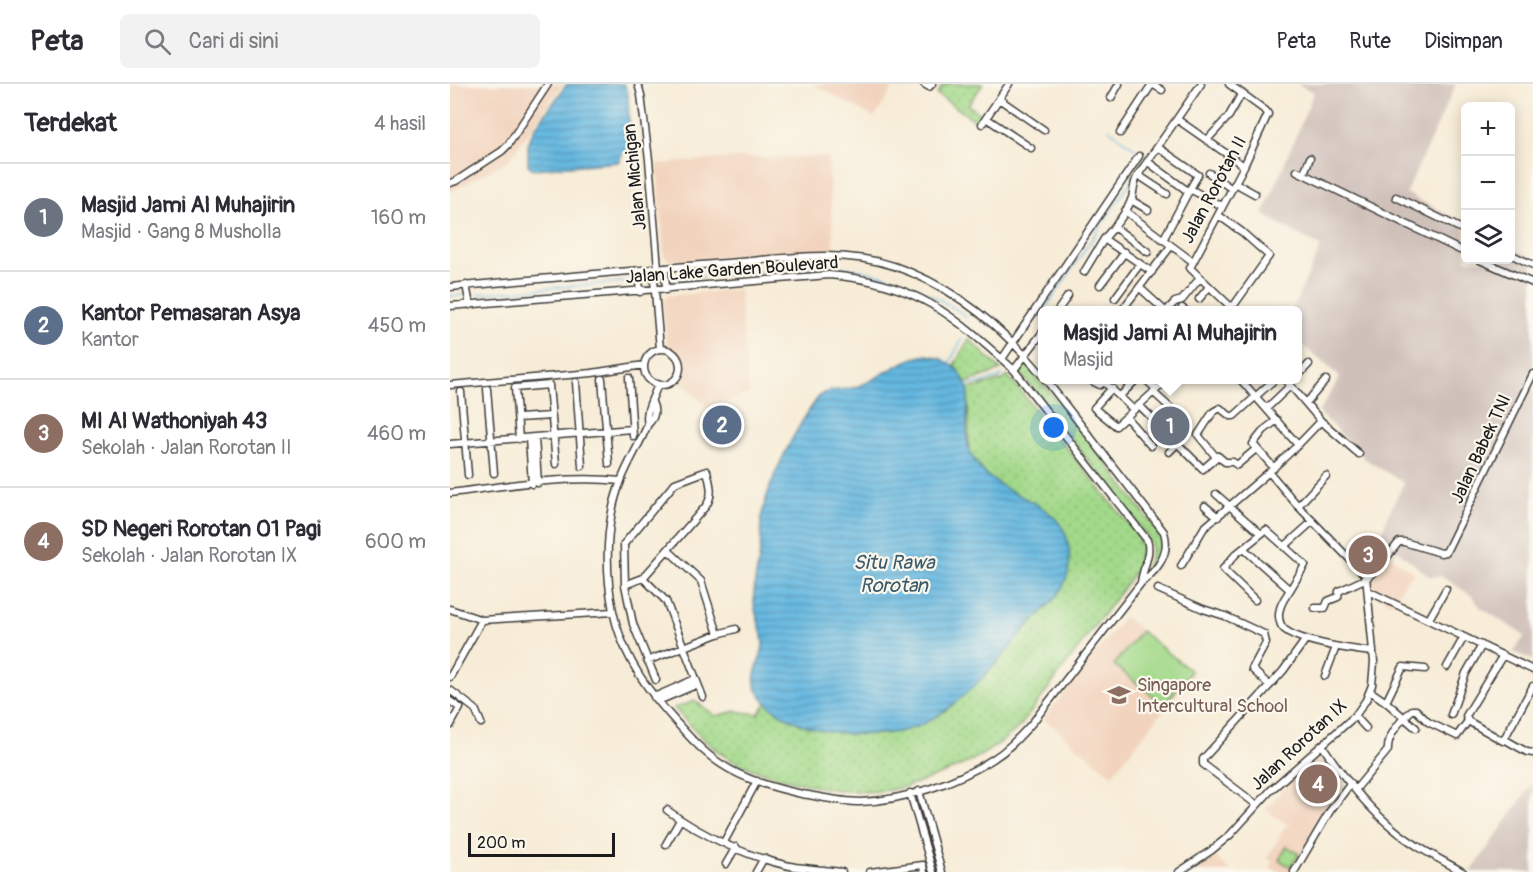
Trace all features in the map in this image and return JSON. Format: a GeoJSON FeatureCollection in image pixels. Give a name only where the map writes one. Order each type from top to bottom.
{"type":"FeatureCollection","features":[{"type":"Feature","properties":{"kind":"street"},"geometry":{"type":"LineString","coordinates":[[450,183],[456,182],[502,151],[548,84]]}},
{"type":"Feature","properties":{"kind":"street","name":"Jalan Michigan"},"geometry":{"type":"LineString","coordinates":[[638,84],[649,160],[659,268]]}},
{"type":"Feature","properties":{"kind":"street"},"geometry":{"type":"LineString","coordinates":[[924,84],[928,87],[932,84]]}},
{"type":"Feature","properties":{"kind":"street"},"geometry":{"type":"LineString","coordinates":[[1009,84],[984,121],[1031,148]]}},
{"type":"Feature","properties":{"kind":"street"},"geometry":{"type":"LineString","coordinates":[[1111,98],[1119,84]]}},
{"type":"Feature","properties":{"kind":"street"},"geometry":{"type":"LineString","coordinates":[[1120,133],[1152,84],[1162,90]]}},
{"type":"Feature","properties":{"kind":"street"},"geometry":{"type":"LineString","coordinates":[[1084,272],[1104,238],[1125,211],[1131,200],[1138,175],[1202,84]]}},
{"type":"Feature","properties":{"kind":"street","name":"Jalan Rorotan II"},"geometry":{"type":"LineString","coordinates":[[1199,279],[1190,270],[1192,261],[1245,166],[1268,114],[1229,84]]}},
{"type":"Feature","properties":{"kind":"street"},"geometry":{"type":"LineString","coordinates":[[1207,140],[1228,116],[1242,93]]}},
{"type":"Feature","properties":{"kind":"street"},"geometry":{"type":"LineString","coordinates":[[999,99],[1044,130]]}},
{"type":"Feature","properties":{"kind":"street"},"geometry":{"type":"LineString","coordinates":[[1178,120],[1245,166]]}},
{"type":"Feature","properties":{"kind":"street"},"geometry":{"type":"LineString","coordinates":[[1159,148],[1198,175],[1162,240]]}},
{"type":"Feature","properties":{"kind":"street"},"geometry":{"type":"LineString","coordinates":[[1002,359],[1139,156]]}},
{"type":"Feature","properties":{"kind":"street"},"geometry":{"type":"LineString","coordinates":[[1310,159],[1302,172],[1461,251]]}},
{"type":"Feature","properties":{"kind":"street"},"geometry":{"type":"LineString","coordinates":[[1148,162],[1190,190],[1222,206]]}},
{"type":"Feature","properties":{"kind":"street"},"geometry":{"type":"LineString","coordinates":[[1209,173],[1233,186],[1256,194]]}},
{"type":"Feature","properties":{"kind":"street"},"geometry":{"type":"LineString","coordinates":[[1138,175],[1167,194]]}},
{"type":"Feature","properties":{"kind":"street"},"geometry":{"type":"LineString","coordinates":[[1396,197],[1461,229]]}},
{"type":"Feature","properties":{"kind":"street"},"geometry":{"type":"LineString","coordinates":[[1131,200],[1148,210]]}},
{"type":"Feature","properties":{"kind":"street"},"geometry":{"type":"LineString","coordinates":[[1125,211],[1192,261]]}},
{"type":"Feature","properties":{"kind":"street"},"geometry":{"type":"LineString","coordinates":[[1218,215],[1269,256],[1234,306]]}},
{"type":"Feature","properties":{"kind":"street"},"geometry":{"type":"LineString","coordinates":[[1114,227],[1148,252]]}},
{"type":"Feature","properties":{"kind":"street"},"geometry":{"type":"LineString","coordinates":[[1104,238],[1152,272]]}},
{"type":"Feature","properties":{"kind":"street"},"geometry":{"type":"LineString","coordinates":[[1125,306],[1171,246]]}},
{"type":"Feature","properties":{"kind":"street"},"geometry":{"type":"LineString","coordinates":[[1100,285],[1125,252]]}},
{"type":"Feature","properties":{"kind":"street","name":"Jalan Lake Garden Boulevard"},"geometry":{"type":"LineString","coordinates":[[450,287],[659,268],[831,256],[865,260],[893,266],[934,283],[979,313],[1013,342],[1038,370]]}},
{"type":"Feature","properties":{"kind":"street"},"geometry":{"type":"LineString","coordinates":[[1515,256],[1533,265]]}},
{"type":"Feature","properties":{"kind":"street"},"geometry":{"type":"LineString","coordinates":[[1115,298],[1140,264]]}},
{"type":"Feature","properties":{"kind":"street"},"geometry":{"type":"LineString","coordinates":[[1489,264],[1533,283]]}},
{"type":"Feature","properties":{"kind":"street"},"geometry":{"type":"LineString","coordinates":[[659,268],[666,290]]}},
{"type":"Feature","properties":{"kind":"street"},"geometry":{"type":"LineString","coordinates":[[659,268],[654,291],[660,349]]}},
{"type":"Feature","properties":{"kind":"street"},"geometry":{"type":"LineString","coordinates":[[638,270],[640,292]]}},
{"type":"Feature","properties":{"kind":"street","name":"Jalan Lake Garden Boulevard"},"geometry":{"type":"LineString","coordinates":[[450,306],[829,275],[860,278],[917,296],[944,310],[1014,370],[1147,540],[1149,547],[1141,583]]}},
{"type":"Feature","properties":{"kind":"street"},"geometry":{"type":"LineString","coordinates":[[1170,306],[1182,300],[1199,279],[1229,306]]}},
{"type":"Feature","properties":{"kind":"street"},"geometry":{"type":"LineString","coordinates":[[466,285],[470,306]]}},
{"type":"Feature","properties":{"kind":"street"},"geometry":{"type":"LineString","coordinates":[[1198,299],[1209,287]]}},
{"type":"Feature","properties":{"kind":"street"},"geometry":{"type":"LineString","coordinates":[[1140,288],[1161,306]]}},
{"type":"Feature","properties":{"kind":"street"},"geometry":{"type":"LineString","coordinates":[[1061,306],[1068,296]]}},
{"type":"Feature","properties":{"kind":"street"},"geometry":{"type":"LineString","coordinates":[[1014,370],[1038,339]]}},
{"type":"Feature","properties":{"kind":"street"},"geometry":{"type":"LineString","coordinates":[[666,349],[676,356],[680,367],[679,373],[672,382],[658,384],[646,375],[644,365],[649,354],[666,349]]}},
{"type":"Feature","properties":{"kind":"street"},"geometry":{"type":"LineString","coordinates":[[1302,372],[1309,364]]}},
{"type":"Feature","properties":{"kind":"street"},"geometry":{"type":"LineString","coordinates":[[450,385],[592,373],[644,365]]}},
{"type":"Feature","properties":{"kind":"street","name":"Jalan Babek TNI"},"geometry":{"type":"LineString","coordinates":[[1367,578],[1399,542],[1444,553],[1448,550],[1533,374]]}},
{"type":"Feature","properties":{"kind":"street"},"geometry":{"type":"LineString","coordinates":[[450,444],[606,432],[633,433],[628,378]]}},
{"type":"Feature","properties":{"kind":"street"},"geometry":{"type":"LineString","coordinates":[[602,380],[609,464]]}},
{"type":"Feature","properties":{"kind":"street"},"geometry":{"type":"LineString","coordinates":[[1306,403],[1326,380]]}},
{"type":"Feature","properties":{"kind":"street"},"geometry":{"type":"LineString","coordinates":[[576,382],[582,466]]}},
{"type":"Feature","properties":{"kind":"street"},"geometry":{"type":"LineString","coordinates":[[658,384],[646,417],[648,424],[621,481],[613,505],[609,531],[608,570],[613,612],[621,638],[636,670],[656,699],[689,737],[722,764],[757,781],[781,789],[828,799],[860,802],[919,791],[970,773],[995,758],[1017,740],[1033,722],[1141,583],[1150,576],[1162,560],[1167,543],[1164,532],[1049,384]]}},
{"type":"Feature","properties":{"kind":"street"},"geometry":{"type":"LineString","coordinates":[[1108,384],[1177,444],[1203,470],[1216,457]]}},
{"type":"Feature","properties":{"kind":"street"},"geometry":{"type":"LineString","coordinates":[[1120,396],[1132,384]]}},
{"type":"Feature","properties":{"kind":"street"},"geometry":{"type":"LineString","coordinates":[[1149,384],[1176,413]]}},
{"type":"Feature","properties":{"kind":"street"},"geometry":{"type":"LineString","coordinates":[[1112,388],[1095,409],[1115,426],[1162,384]]}},
{"type":"Feature","properties":{"kind":"street"},"geometry":{"type":"LineString","coordinates":[[1244,384],[1298,445]]}},
{"type":"Feature","properties":{"kind":"street"},"geometry":{"type":"LineString","coordinates":[[1270,384],[1236,414],[1231,416],[1219,408],[1212,412],[1207,423],[1198,433],[1216,457],[1237,465],[1254,446],[1264,430],[1277,420]]}},
{"type":"Feature","properties":{"kind":"street"},"geometry":{"type":"LineString","coordinates":[[1267,408],[1288,384]]}},
{"type":"Feature","properties":{"kind":"street"},"geometry":{"type":"LineString","coordinates":[[1292,384],[1320,421],[1359,454]]}},
{"type":"Feature","properties":{"kind":"street"},"geometry":{"type":"LineString","coordinates":[[519,439],[515,388],[549,385],[556,464]]}},
{"type":"Feature","properties":{"kind":"street"},"geometry":{"type":"LineString","coordinates":[[487,389],[494,473]]}},
{"type":"Feature","properties":{"kind":"street"},"geometry":{"type":"LineString","coordinates":[[461,392],[468,476]]}},
{"type":"Feature","properties":{"kind":"street"},"geometry":{"type":"LineString","coordinates":[[518,418],[552,416]]}},
{"type":"Feature","properties":{"kind":"street"},"geometry":{"type":"LineString","coordinates":[[1126,417],[1150,446]]}},
{"type":"Feature","properties":{"kind":"street"},"geometry":{"type":"LineString","coordinates":[[1181,566],[1204,528],[1271,470],[1320,421]]}},
{"type":"Feature","properties":{"kind":"street"},"geometry":{"type":"LineString","coordinates":[[532,438],[535,483]]}},
{"type":"Feature","properties":{"kind":"street"},"geometry":{"type":"LineString","coordinates":[[1169,452],[1177,444]]}},
{"type":"Feature","properties":{"kind":"street"},"geometry":{"type":"LineString","coordinates":[[1254,446],[1298,506],[1367,578],[1339,591],[1338,597],[1328,601],[1325,607],[1315,608]]}},
{"type":"Feature","properties":{"kind":"street"},"geometry":{"type":"LineString","coordinates":[[625,585],[643,578],[711,498],[712,490],[707,471],[675,483],[624,544],[625,585],[633,624],[656,680]]}},
{"type":"Feature","properties":{"kind":"street"},"geometry":{"type":"LineString","coordinates":[[1298,506],[1326,476]]}},
{"type":"Feature","properties":{"kind":"street"},"geometry":{"type":"LineString","coordinates":[[450,493],[592,479],[621,481]]}},
{"type":"Feature","properties":{"kind":"street"},"geometry":{"type":"LineString","coordinates":[[1216,494],[1260,533]]}},
{"type":"Feature","properties":{"kind":"street"},"geometry":{"type":"LineString","coordinates":[[1205,506],[1218,517]]}},
{"type":"Feature","properties":{"kind":"street"},"geometry":{"type":"LineString","coordinates":[[1284,547],[1313,521]]}},
{"type":"Feature","properties":{"kind":"street"},"geometry":{"type":"LineString","coordinates":[[1255,600],[1223,569],[1236,554],[1260,533],[1267,530],[1305,565],[1280,606],[1281,626],[1306,639],[1336,647],[1373,652]]}},
{"type":"Feature","properties":{"kind":"street"},"geometry":{"type":"LineString","coordinates":[[1244,549],[1290,590]]}},
{"type":"Feature","properties":{"kind":"street"},"geometry":{"type":"LineString","coordinates":[[668,550],[701,581],[718,634]]}},
{"type":"Feature","properties":{"kind":"street"},"geometry":{"type":"LineString","coordinates":[[643,578],[666,601],[703,697]]}},
{"type":"Feature","properties":{"kind":"street","name":"Jalan Rorotan IX"},"geometry":{"type":"LineString","coordinates":[[1179,872],[1230,835],[1257,805],[1355,716],[1363,706],[1370,692],[1374,674],[1367,578]]}},
{"type":"Feature","properties":{"kind":"street"},"geometry":{"type":"LineString","coordinates":[[1158,589],[1264,634],[1266,643],[1252,669],[1269,685]]}},
{"type":"Feature","properties":{"kind":"street"},"geometry":{"type":"LineString","coordinates":[[1429,619],[1446,589]]}},
{"type":"Feature","properties":{"kind":"street"},"geometry":{"type":"LineString","coordinates":[[1368,591],[1533,670]]}},
{"type":"Feature","properties":{"kind":"street"},"geometry":{"type":"LineString","coordinates":[[450,609],[482,620],[613,612]]}},
{"type":"Feature","properties":{"kind":"street"},"geometry":{"type":"LineString","coordinates":[[450,677],[482,620]]}},
{"type":"Feature","properties":{"kind":"street"},"geometry":{"type":"LineString","coordinates":[[647,662],[736,629]]}},
{"type":"Feature","properties":{"kind":"street"},"geometry":{"type":"LineString","coordinates":[[1448,667],[1464,637]]}},
{"type":"Feature","properties":{"kind":"street"},"geometry":{"type":"LineString","coordinates":[[1257,805],[1203,764],[1203,759],[1282,671],[1306,639]]}},
{"type":"Feature","properties":{"kind":"street"},"geometry":{"type":"LineString","coordinates":[[1451,715],[1466,673],[1482,645]]}},
{"type":"Feature","properties":{"kind":"street"},"geometry":{"type":"LineString","coordinates":[[1325,676],[1336,647]]}},
{"type":"Feature","properties":{"kind":"street"},"geometry":{"type":"LineString","coordinates":[[1503,655],[1466,716],[1468,721],[1501,741],[1504,739],[1533,753]]}},
{"type":"Feature","properties":{"kind":"street"},"geometry":{"type":"LineString","coordinates":[[1386,702],[1403,667],[1425,669]]}},
{"type":"Feature","properties":{"kind":"street"},"geometry":{"type":"LineString","coordinates":[[656,699],[696,681]]}},
{"type":"Feature","properties":{"kind":"street"},"geometry":{"type":"LineString","coordinates":[[1504,739],[1533,686]]}},
{"type":"Feature","properties":{"kind":"street"},"geometry":{"type":"LineString","coordinates":[[450,690],[475,709],[481,723]]}},
{"type":"Feature","properties":{"kind":"street"},"geometry":{"type":"LineString","coordinates":[[1370,692],[1405,716],[1416,728]]}},
{"type":"Feature","properties":{"kind":"street"},"geometry":{"type":"LineString","coordinates":[[450,701],[460,708],[450,726]]}},
{"type":"Feature","properties":{"kind":"street"},"geometry":{"type":"LineString","coordinates":[[1356,789],[1388,750],[1387,741],[1405,716],[1415,710],[1428,722],[1456,736],[1468,721]]}},
{"type":"Feature","properties":{"kind":"street"},"geometry":{"type":"LineString","coordinates":[[1355,716],[1366,728]]}},
{"type":"Feature","properties":{"kind":"street"},"geometry":{"type":"LineString","coordinates":[[1322,745],[1356,789],[1396,832],[1463,872]]}},
{"type":"Feature","properties":{"kind":"street"},"geometry":{"type":"LineString","coordinates":[[724,842],[757,781]]}},
{"type":"Feature","properties":{"kind":"street"},"geometry":{"type":"LineString","coordinates":[[1294,872],[1330,811],[1351,783]]}},
{"type":"Feature","properties":{"kind":"street"},"geometry":{"type":"LineString","coordinates":[[919,791],[942,872]]}},
{"type":"Feature","properties":{"kind":"street"},"geometry":{"type":"LineString","coordinates":[[910,793],[933,872]]}},
{"type":"Feature","properties":{"kind":"street"},"geometry":{"type":"LineString","coordinates":[[667,810],[707,836],[793,869],[842,872]]}},
{"type":"Feature","properties":{"kind":"street"},"geometry":{"type":"LineString","coordinates":[[666,844],[680,820]]}},
{"type":"Feature","properties":{"kind":"street"},"geometry":{"type":"LineString","coordinates":[[726,864],[736,847]]}},
{"type":"Feature","properties":{"kind":"street"},"geometry":{"type":"LineString","coordinates":[[756,872],[765,858]]}},
{"type":"Feature","properties":{"kind":"street"},"geometry":{"type":"LineString","coordinates":[[870,872],[923,869]]}},
{"type":"Feature","properties":{"kind":"shaded area"},"geometry":{"type":"Polygon","coordinates":[[[450,84],[563,84],[508,161],[450,192],[450,84]]]}},
{"type":"Feature","properties":{"kind":"shaded area"},"geometry":{"type":"Polygon","coordinates":[[[813,84],[895,84],[875,118],[813,84]]]}},
{"type":"Feature","properties":{"kind":"shaded area"},"geometry":{"type":"Polygon","coordinates":[[[1297,84],[1456,84],[1406,193],[1461,222],[1461,264],[1515,264],[1515,249],[1533,259],[1533,660],[1513,652],[1525,636],[1480,607],[1472,596],[1441,576],[1430,577],[1381,537],[1387,517],[1404,483],[1365,459],[1319,412],[1340,377],[1302,344],[1302,306],[1294,306],[1321,247],[1263,215],[1314,92],[1297,84]]]}},
{"type":"Feature","properties":{"kind":"shaded area"},"geometry":{"type":"Polygon","coordinates":[[[828,157],[834,249],[671,261],[664,256],[657,164],[728,158],[828,157]]]}},
{"type":"Feature","properties":{"kind":"shaded area"},"geometry":{"type":"Polygon","coordinates":[[[739,289],[749,393],[710,410],[678,379],[681,361],[667,347],[663,303],[667,296],[739,289]]]}},
{"type":"Feature","properties":{"kind":"shaded area"},"geometry":{"type":"Polygon","coordinates":[[[1390,556],[1414,573],[1392,604],[1368,587],[1390,556]]]}},
{"type":"Feature","properties":{"kind":"shaded area","name":"Singapore Intercultural School"},"geometry":{"type":"Polygon","coordinates":[[[1124,617],[1194,672],[1112,775],[1044,719],[1124,617]]]}},
{"type":"Feature","properties":{"kind":"shaded area"},"geometry":{"type":"Polygon","coordinates":[[[1321,753],[1347,785],[1310,838],[1291,872],[1279,872],[1270,867],[1273,861],[1267,858],[1286,825],[1298,831],[1265,810],[1288,783],[1321,753]]]}},
{"type":"Feature","properties":{"kind":"shaded area"},"geometry":{"type":"Polygon","coordinates":[[[1533,783],[1533,872],[1471,872],[1527,791],[1533,783]]]}},
{"type":"Feature","properties":{"kind":"shaded area"},"geometry":{"type":"Polygon","coordinates":[[[1213,855],[1232,872],[1193,872],[1213,855]]]}},
{"type":"Feature","properties":{"kind":"green space"},"geometry":{"type":"Polygon","coordinates":[[[944,84],[983,84],[968,105],[982,115],[977,122],[937,94],[944,84]]]}},
{"type":"Feature","properties":{"kind":"green space"},"geometry":{"type":"Polygon","coordinates":[[[969,339],[1001,370],[966,383],[954,365],[969,339]]]}},
{"type":"Feature","properties":{"kind":"green space"},"geometry":{"type":"Polygon","coordinates":[[[1026,364],[1038,377],[1038,384],[1044,384],[1160,535],[1160,555],[1149,573],[1145,570],[1151,553],[1151,545],[1147,536],[1020,371],[1026,364]]]}},
{"type":"Feature","properties":{"kind":"green space"},"geometry":{"type":"Polygon","coordinates":[[[1008,376],[1135,532],[1142,547],[1135,572],[1021,725],[990,750],[968,762],[919,782],[883,791],[840,790],[788,780],[744,766],[713,748],[674,708],[695,701],[716,716],[736,711],[758,714],[767,702],[801,725],[995,665],[1026,626],[1049,605],[1007,490],[986,475],[969,452],[968,389],[1003,380],[1008,376]]]}},
{"type":"Feature","properties":{"kind":"green space"},"geometry":{"type":"Polygon","coordinates":[[[1141,631],[1191,671],[1164,705],[1114,665],[1141,631]]]}},
{"type":"Feature","properties":{"kind":"green space"},"geometry":{"type":"Polygon","coordinates":[[[1287,846],[1299,854],[1291,867],[1279,860],[1287,846]]]}},
{"type":"Feature","properties":{"kind":"water"},"geometry":{"type":"Polygon","coordinates":[[[567,84],[624,84],[628,94],[630,149],[624,151],[618,162],[533,169],[528,165],[528,142],[535,128],[567,84]]]}},
{"type":"Feature","properties":{"kind":"water","name":"Situ Rawa Rorotan"},"geometry":{"type":"Polygon","coordinates":[[[927,355],[947,362],[962,375],[968,389],[967,440],[971,454],[982,471],[1048,512],[1060,525],[1068,542],[1067,578],[1056,597],[986,674],[948,709],[934,718],[903,731],[881,734],[832,732],[808,726],[787,718],[769,705],[755,684],[755,673],[763,644],[755,608],[754,590],[761,547],[761,519],[766,499],[785,453],[819,396],[828,391],[859,386],[909,360],[927,355]]]}},
{"type":"Feature","properties":{"kind":"waterway"},"geometry":{"type":"LineString","coordinates":[[1109,129],[1147,158]]}},
{"type":"Feature","properties":{"kind":"waterway"},"geometry":{"type":"LineString","coordinates":[[1047,306],[1134,177]]}},
{"type":"Feature","properties":{"kind":"waterway"},"geometry":{"type":"LineString","coordinates":[[672,279],[828,266],[847,268],[898,280],[930,294],[962,313],[966,318]]}},
{"type":"Feature","properties":{"kind":"waterway"},"geometry":{"type":"LineString","coordinates":[[478,294],[636,281]]}},
{"type":"Feature","properties":{"kind":"waterway"},"geometry":{"type":"LineString","coordinates":[[450,296],[465,295]]}},
{"type":"Feature","properties":{"kind":"waterway"},"geometry":{"type":"LineString","coordinates":[[950,362],[962,339]]}},
{"type":"Feature","properties":{"kind":"waterway"},"geometry":{"type":"LineString","coordinates":[[967,386],[999,378],[1002,375]]}},
{"type":"Feature","properties":{"kind":"place","name":"Kantor Pemasaran Asya"},"geometry":{"type":"Point","coordinates":[722,425]}},
{"type":"Feature","properties":{"kind":"place","name":"Masjid Jami Al Muhajirin"},"geometry":{"type":"Point","coordinates":[1170,426]}},
{"type":"Feature","properties":{"kind":"place","name":"MI Al Wathoniyah 43"},"geometry":{"type":"Point","coordinates":[1368,555]}},
{"type":"Feature","properties":{"kind":"place","name":"Singapore Intercultural School"},"geometry":{"type":"Point","coordinates":[1119,695]}},
{"type":"Feature","properties":{"kind":"place","name":"SD Negeri Rorotan 01 Pagi"},"geometry":{"type":"Point","coordinates":[1318,784]}}]}
